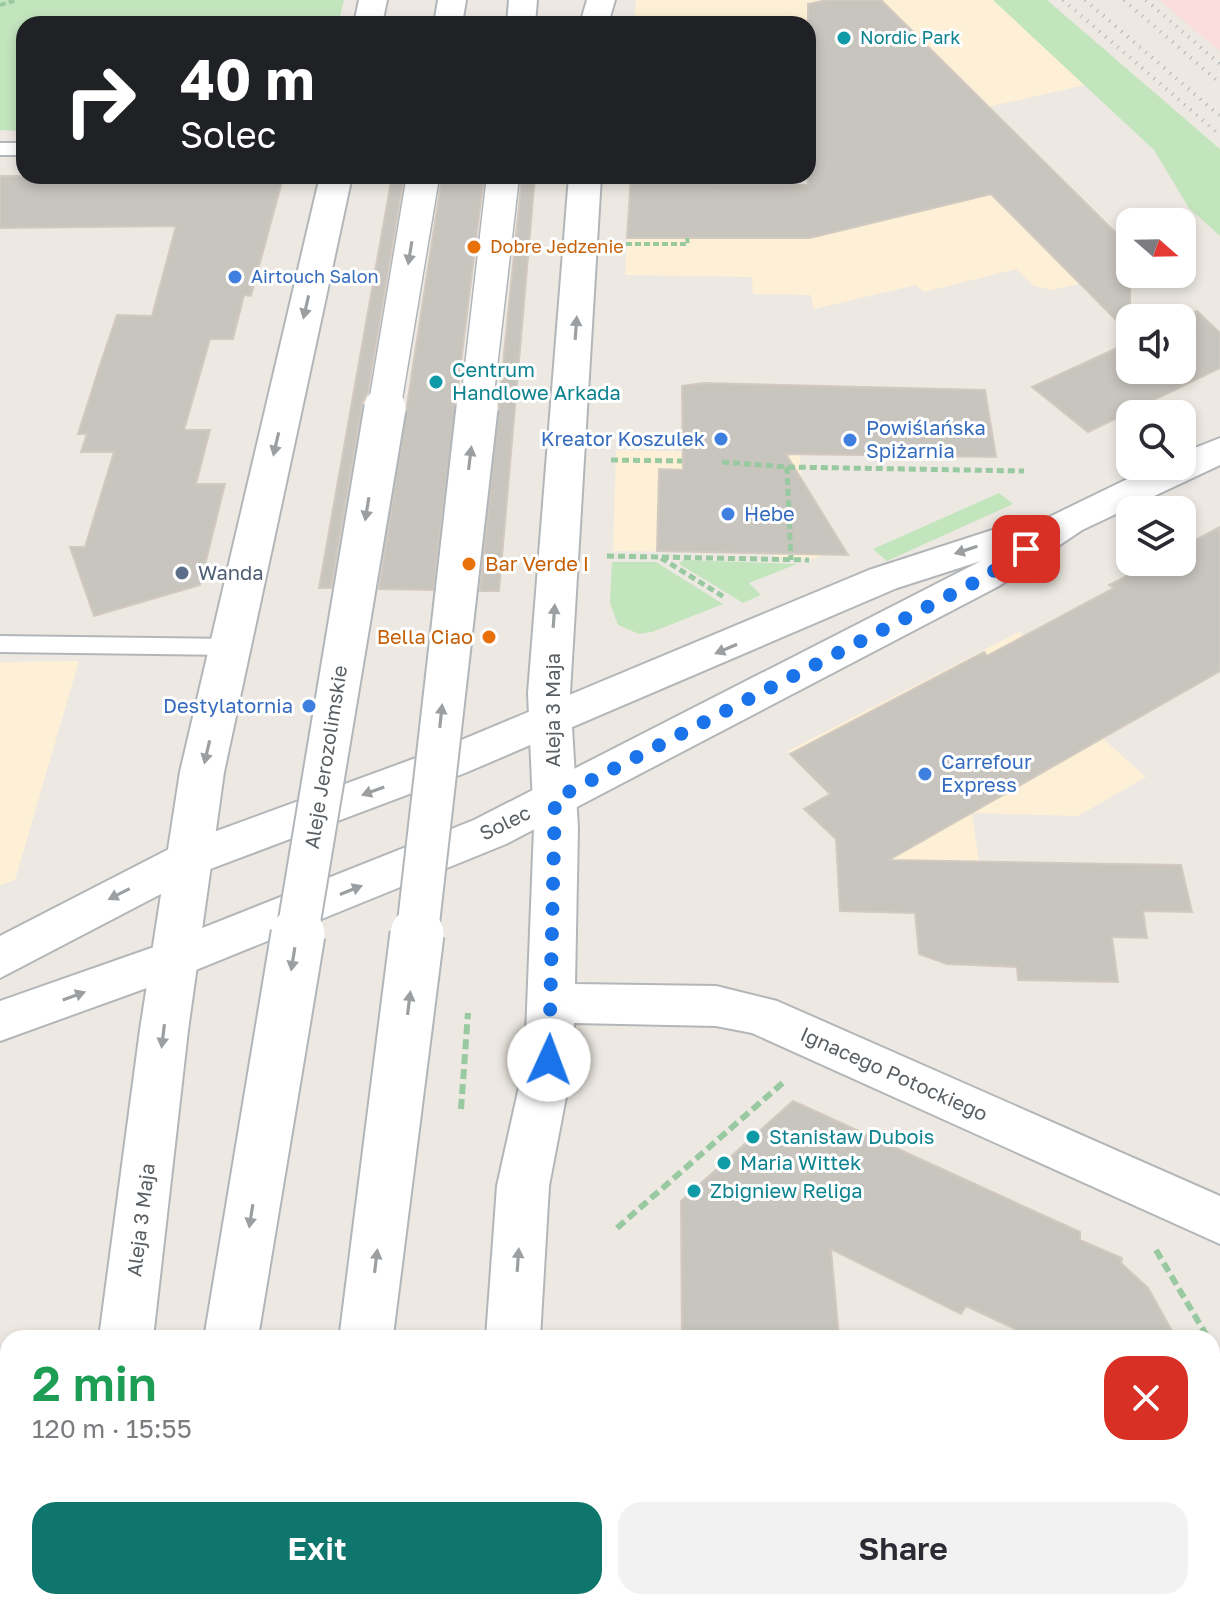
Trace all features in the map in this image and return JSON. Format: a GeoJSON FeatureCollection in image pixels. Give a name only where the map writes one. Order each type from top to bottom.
{"type":"FeatureCollection","features":[{"type":"Feature","properties":{"kind":"street","name":"Aleja 3 Maja"},"geometry":{"type":"LineString","coordinates":[[127,1330],[174,959],[202,772],[334,184]]}},
{"type":"Feature","properties":{"kind":"street","name":"Aleje Jerozolimskie"},"geometry":{"type":"LineString","coordinates":[[232,1330],[422,184]]}},
{"type":"Feature","properties":{"kind":"street"},"geometry":{"type":"LineString","coordinates":[[367,1330],[412,977],[502,184]]}},
{"type":"Feature","properties":{"kind":"street","name":"Aleja 3 Maja"},"geometry":{"type":"LineString","coordinates":[[514,1330],[523,1186],[549,1060],[555,799],[549,693],[584,184]]}},
{"type":"Feature","properties":{"kind":"street","name":"Solec"},"geometry":{"type":"LineString","coordinates":[[0,1021],[174,959],[476,838],[985,577],[1068,521],[1220,450]]}},
{"type":"Feature","properties":{"kind":"street","name":"Solec"},"geometry":{"type":"LineString","coordinates":[[0,959],[49,929],[189,859],[450,762],[883,579],[966,550],[1068,521]]}},
{"type":"Feature","properties":{"kind":"street","name":"Ignacego Potockiego"},"geometry":{"type":"LineString","coordinates":[[551,1003],[716,1006],[760,1015],[1220,1221]]}},
{"type":"Feature","properties":{"kind":"lane"},"geometry":{"type":"LineString","coordinates":[[0,644],[231,647]]}},
{"type":"Feature","properties":{"kind":"path"},"geometry":{"type":"LineString","coordinates":[[0,5],[17,0]]}},
{"type":"Feature","properties":{"kind":"path"},"geometry":{"type":"LineString","coordinates":[[626,244],[688,244],[687,238]]}},
{"type":"Feature","properties":{"kind":"path"},"geometry":{"type":"LineString","coordinates":[[606,460],[682,461]]}},
{"type":"Feature","properties":{"kind":"path"},"geometry":{"type":"LineString","coordinates":[[722,462],[770,463],[787,467],[1024,471]]}},
{"type":"Feature","properties":{"kind":"path"},"geometry":{"type":"LineString","coordinates":[[787,467],[791,560]]}},
{"type":"Feature","properties":{"kind":"path"},"geometry":{"type":"LineString","coordinates":[[602,556],[809,560],[816,567]]}},
{"type":"Feature","properties":{"kind":"path"},"geometry":{"type":"LineString","coordinates":[[660,557],[730,601]]}},
{"type":"Feature","properties":{"kind":"path"},"geometry":{"type":"LineString","coordinates":[[617,1228],[787,1078]]}},
{"type":"Feature","properties":{"kind":"path"},"geometry":{"type":"LineString","coordinates":[[1149,1238],[1203,1330]]}},
{"type":"Feature","properties":{"kind":"shaded area"},"geometry":{"type":"Polygon","coordinates":[[[636,0],[993,0],[1085,85],[988,107],[956,76],[816,27],[816,16],[635,16],[636,0]]]}},
{"type":"Feature","properties":{"kind":"shaded area"},"geometry":{"type":"Polygon","coordinates":[[[1160,0],[1220,0],[1220,51],[1192,28],[1160,0]]]}},
{"type":"Feature","properties":{"kind":"shaded area"},"geometry":{"type":"Polygon","coordinates":[[[898,182],[1080,198],[1116,233],[1116,275],[1052,290],[1034,286],[1016,269],[924,292],[916,285],[814,309],[811,295],[753,294],[752,277],[625,275],[629,207],[790,207],[898,182]]]}},
{"type":"Feature","properties":{"kind":"shaded area"},"geometry":{"type":"Polygon","coordinates":[[[616,450],[800,454],[803,520],[842,546],[814,559],[774,557],[773,553],[613,551],[616,450]]]}},
{"type":"Feature","properties":{"kind":"shaded area","name":"Carrefour Express"},"geometry":{"type":"Polygon","coordinates":[[[1019,632],[1087,690],[1122,671],[1163,704],[1103,739],[1146,777],[1078,816],[972,813],[979,862],[916,913],[840,911],[836,839],[804,809],[830,794],[788,751],[1019,632]]]}},
{"type":"Feature","properties":{"kind":"shaded area"},"geometry":{"type":"Polygon","coordinates":[[[79,661],[15,880],[0,885],[0,662],[79,661]]]}},
{"type":"Feature","properties":{"kind":"green space"},"geometry":{"type":"Polygon","coordinates":[[[0,0],[344,0],[340,16],[16,16],[16,131],[0,130],[0,0]]]}},
{"type":"Feature","properties":{"kind":"green space"},"geometry":{"type":"Polygon","coordinates":[[[993,0],[1047,0],[1220,149],[1220,236],[1196,214],[1196,208],[1189,208],[1154,150],[993,0]]]}},
{"type":"Feature","properties":{"kind":"green space"},"geometry":{"type":"Polygon","coordinates":[[[999,493],[1013,504],[887,561],[873,549],[999,493]]]}},
{"type":"Feature","properties":{"kind":"green space"},"geometry":{"type":"Polygon","coordinates":[[[683,560],[797,564],[749,583],[761,595],[743,603],[679,564],[683,560]]]}},
{"type":"Feature","properties":{"kind":"green space"},"geometry":{"type":"Polygon","coordinates":[[[612,562],[656,562],[723,604],[652,632],[639,634],[618,625],[610,603],[612,562]]]}},
{"type":"Feature","properties":{"kind":"building"},"geometry":{"type":"Polygon","coordinates":[[[827,0],[881,0],[1116,233],[1116,288],[1130,288],[1130,304],[1116,304],[1116,320],[991,194],[810,238],[627,238],[630,184],[816,184],[816,16],[808,16],[808,4],[827,0]]]}},
{"type":"Feature","properties":{"kind":"building"},"geometry":{"type":"Polygon","coordinates":[[[0,176],[16,176],[16,184],[281,184],[251,296],[244,295],[233,339],[210,339],[184,430],[210,430],[196,484],[225,484],[200,585],[94,616],[70,547],[85,547],[114,452],[81,452],[87,434],[78,434],[99,368],[117,315],[152,316],[176,226],[0,228],[0,176]]]}},
{"type":"Feature","properties":{"kind":"building"},"geometry":{"type":"Polygon","coordinates":[[[391,184],[403,184],[331,588],[319,588],[391,184]]]}},
{"type":"Feature","properties":{"kind":"building"},"geometry":{"type":"Polygon","coordinates":[[[441,184],[483,184],[433,590],[379,589],[441,184]]]}},
{"type":"Feature","properties":{"kind":"building"},"geometry":{"type":"Polygon","coordinates":[[[521,184],[534,184],[499,591],[480,591],[521,184]]]}},
{"type":"Feature","properties":{"kind":"building"},"geometry":{"type":"Polygon","coordinates":[[[1196,311],[1220,333],[1220,368],[1196,380],[1196,311]]]}},
{"type":"Feature","properties":{"kind":"building"},"geometry":{"type":"Polygon","coordinates":[[[1116,348],[1116,384],[1187,384],[1154,400],[1116,400],[1116,418],[1088,432],[1032,387],[1116,348]]]}},
{"type":"Feature","properties":{"kind":"building"},"geometry":{"type":"Polygon","coordinates":[[[705,383],[985,390],[996,457],[786,454],[848,555],[657,551],[659,469],[683,470],[682,386],[705,383]]]}},
{"type":"Feature","properties":{"kind":"building"},"geometry":{"type":"Polygon","coordinates":[[[1220,527],[1220,671],[889,860],[1181,865],[1192,912],[1143,911],[1147,938],[1112,937],[1118,982],[1018,980],[1017,967],[947,964],[919,954],[915,913],[840,911],[836,839],[804,809],[830,794],[790,754],[984,652],[987,656],[1114,588],[1109,585],[1126,576],[1196,576],[1196,540],[1220,527]]]}},
{"type":"Feature","properties":{"kind":"building"},"geometry":{"type":"Polygon","coordinates":[[[793,1101],[1080,1232],[1080,1240],[1122,1258],[1121,1263],[1148,1288],[1172,1330],[1017,1330],[966,1306],[961,1314],[831,1249],[838,1330],[682,1330],[681,1201],[793,1101]]]}},
{"type":"Feature","properties":{"kind":"railway"},"geometry":{"type":"LineString","coordinates":[[1063,0],[1220,135]]}},
{"type":"Feature","properties":{"kind":"railway"},"geometry":{"type":"LineString","coordinates":[[1085,0],[1220,116]]}},
{"type":"Feature","properties":{"kind":"railway"},"geometry":{"type":"LineString","coordinates":[[1124,0],[1220,83]]}},
{"type":"Feature","properties":{"kind":"railway"},"geometry":{"type":"LineString","coordinates":[[1146,0],[1220,64]]}},
{"type":"Feature","properties":{"kind":"place","name":"Nordic Park"},"geometry":{"type":"Point","coordinates":[844,38]}},
{"type":"Feature","properties":{"kind":"place","name":"Dobre Jedzenie"},"geometry":{"type":"Point","coordinates":[474,247]}},
{"type":"Feature","properties":{"kind":"place","name":"Airtouch Salon"},"geometry":{"type":"Point","coordinates":[235,277]}},
{"type":"Feature","properties":{"kind":"place","name":"Centrum Handlowe Arkada"},"geometry":{"type":"Point","coordinates":[436,382]}},
{"type":"Feature","properties":{"kind":"place","name":"Kreator Koszulek"},"geometry":{"type":"Point","coordinates":[721,439]}},
{"type":"Feature","properties":{"kind":"place","name":"Powiślańska Spiżarnia"},"geometry":{"type":"Point","coordinates":[850,440]}},
{"type":"Feature","properties":{"kind":"place","name":"Hebe"},"geometry":{"type":"Point","coordinates":[728,514]}},
{"type":"Feature","properties":{"kind":"place","name":"Bar Verde I"},"geometry":{"type":"Point","coordinates":[469,564]}},
{"type":"Feature","properties":{"kind":"place","name":"Wanda"},"geometry":{"type":"Point","coordinates":[182,573]}},
{"type":"Feature","properties":{"kind":"place","name":"Bella Ciao"},"geometry":{"type":"Point","coordinates":[489,637]}},
{"type":"Feature","properties":{"kind":"place","name":"Destylatornia"},"geometry":{"type":"Point","coordinates":[309,706]}},
{"type":"Feature","properties":{"kind":"place","name":"Carrefour Express"},"geometry":{"type":"Point","coordinates":[925,774]}},
{"type":"Feature","properties":{"kind":"place","name":"Stanisław Dubois"},"geometry":{"type":"Point","coordinates":[753,1137]}},
{"type":"Feature","properties":{"kind":"place","name":"Maria Wittek"},"geometry":{"type":"Point","coordinates":[724,1163]}},
{"type":"Feature","properties":{"kind":"place","name":"Zbigniew Religa"},"geometry":{"type":"Point","coordinates":[694,1191]}},
{"type":"Feature","properties":{"kind":"route"},"geometry":{"type":"LineString","coordinates":[[549,1060],[555,799],[985,577],[1026,549]]}}]}
